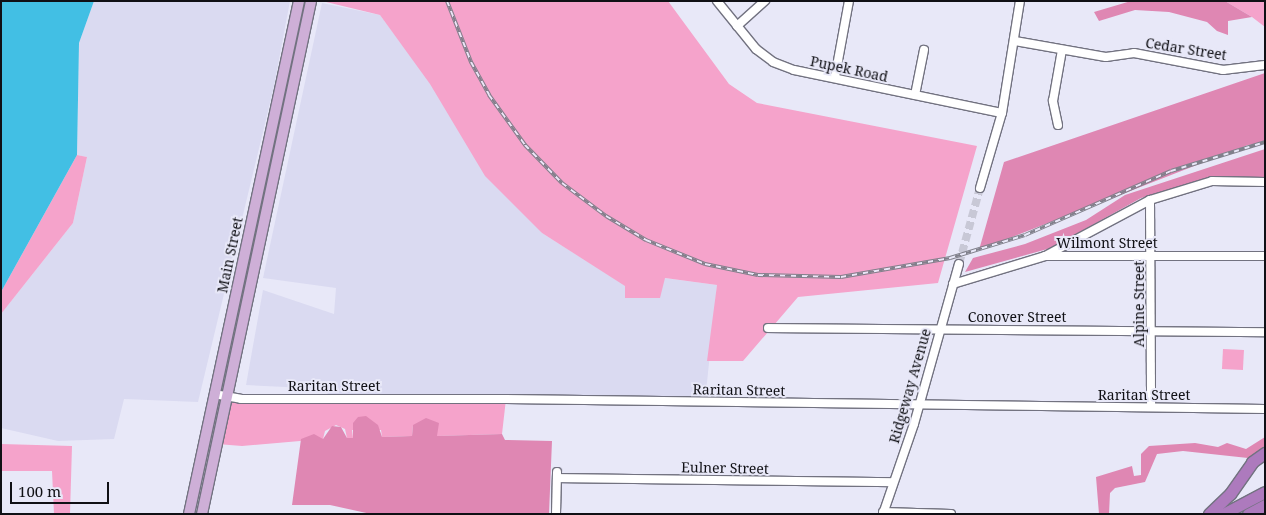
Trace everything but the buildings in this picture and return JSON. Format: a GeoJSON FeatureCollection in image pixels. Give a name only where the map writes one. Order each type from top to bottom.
{"type":"FeatureCollection","features":[{"type":"Feature","properties":{"kind":"highway"},"geometry":{"type":"LineString","coordinates":[[1210,514],[1230,494],[1249,466],[1265,453]]}},
{"type":"Feature","properties":{"kind":"highway"},"geometry":{"type":"LineString","coordinates":[[1223,514],[1265,492]]}},
{"type":"Feature","properties":{"kind":"highway"},"geometry":{"type":"LineString","coordinates":[[1248,514],[1265,505]]}},
{"type":"Feature","properties":{"kind":"main road","name":"Main Street"},"geometry":{"type":"LineString","coordinates":[[189,514],[299,1]]}},
{"type":"Feature","properties":{"kind":"main road","name":"Main Street"},"geometry":{"type":"LineString","coordinates":[[202,514],[311,1]]}},
{"type":"Feature","properties":{"kind":"street","name":"Pupek Road"},"geometry":{"type":"LineString","coordinates":[[717,1],[756,49],[773,62],[794,70],[1002,112]]}},
{"type":"Feature","properties":{"kind":"street"},"geometry":{"type":"LineString","coordinates":[[737,26],[765,1]]}},
{"type":"Feature","properties":{"kind":"street"},"geometry":{"type":"LineString","coordinates":[[835,78],[849,1]]}},
{"type":"Feature","properties":{"kind":"street"},"geometry":{"type":"LineString","coordinates":[[980,188],[1002,112],[1015,42],[1020,1]]}},
{"type":"Feature","properties":{"kind":"street","name":"Cedar Street"},"geometry":{"type":"LineString","coordinates":[[1015,42],[1106,57],[1134,53],[1223,70],[1265,66]]}},
{"type":"Feature","properties":{"kind":"street"},"geometry":{"type":"LineString","coordinates":[[915,95],[924,50]]}},
{"type":"Feature","properties":{"kind":"street"},"geometry":{"type":"LineString","coordinates":[[1058,125],[1053,101],[1062,50]]}},
{"type":"Feature","properties":{"kind":"street"},"geometry":{"type":"LineString","coordinates":[[1045,256],[1150,200],[1212,182],[1265,182]]}},
{"type":"Feature","properties":{"kind":"street","name":"Alpine Street"},"geometry":{"type":"LineString","coordinates":[[1150,200],[1152,255],[1151,407]]}},
{"type":"Feature","properties":{"kind":"street","name":"Wilmont Street"},"geometry":{"type":"LineString","coordinates":[[953,284],[1045,256],[1265,256]]}},
{"type":"Feature","properties":{"kind":"street","name":"Ridgeway Avenue"},"geometry":{"type":"LineString","coordinates":[[883,513],[919,405],[959,264]]}},
{"type":"Feature","properties":{"kind":"street","name":"Conover Street"},"geometry":{"type":"LineString","coordinates":[[768,328],[1265,332]]}},
{"type":"Feature","properties":{"kind":"street","name":"Raritan Street"},"geometry":{"type":"LineString","coordinates":[[214,394],[227,397],[1265,409]]}},
{"type":"Feature","properties":{"kind":"street","name":"Eulner Street"},"geometry":{"type":"LineString","coordinates":[[556,514],[557,475],[893,482]]}},
{"type":"Feature","properties":{"kind":"street"},"geometry":{"type":"LineString","coordinates":[[883,513],[951,514]]}},
{"type":"Feature","properties":{"kind":"shaded area"},"geometry":{"type":"Polygon","coordinates":[[[94,1],[290,1],[274,86],[198,402],[124,399],[114,439],[58,441],[1,428],[1,314],[73,223],[87,157],[77,155],[79,43],[94,1]]]}},
{"type":"Feature","properties":{"kind":"shaded area"},"geometry":{"type":"Polygon","coordinates":[[[322,1],[668,1],[729,84],[757,103],[977,146],[938,283],[798,297],[743,361],[707,361],[717,285],[665,278],[660,298],[625,298],[625,286],[542,233],[485,176],[430,84],[380,15],[322,1]]]}},
{"type":"Feature","properties":{"kind":"shaded area"},"geometry":{"type":"Polygon","coordinates":[[[1131,1],[1225,1],[1252,17],[1228,21],[1228,35],[1217,31],[1207,22],[1169,12],[1135,10],[1099,21],[1094,12],[1131,1]]]}},
{"type":"Feature","properties":{"kind":"shaded area"},"geometry":{"type":"Polygon","coordinates":[[[1225,1],[1265,1],[1265,27],[1252,17],[1225,1]]]}},
{"type":"Feature","properties":{"kind":"shaded area"},"geometry":{"type":"Polygon","coordinates":[[[322,3],[380,15],[542,233],[626,286],[664,278],[717,285],[705,402],[328,398],[327,389],[246,385],[263,290],[334,314],[336,288],[263,278],[322,3]]]}},
{"type":"Feature","properties":{"kind":"shaded area"},"geometry":{"type":"Polygon","coordinates":[[[1265,73],[1265,143],[1248,145],[979,250],[1004,162],[1265,73]]]}},
{"type":"Feature","properties":{"kind":"shaded area"},"geometry":{"type":"Polygon","coordinates":[[[1265,149],[1265,178],[1215,178],[1141,198],[1051,248],[965,272],[973,258],[1025,244],[1086,220],[1125,195],[1265,149]]]}},
{"type":"Feature","properties":{"kind":"shaded area"},"geometry":{"type":"Polygon","coordinates":[[[77,155],[87,157],[73,223],[1,314],[1,292],[77,155]]]}},
{"type":"Feature","properties":{"kind":"shaded area"},"geometry":{"type":"Polygon","coordinates":[[[1223,349],[1244,350],[1243,370],[1222,369],[1223,349]]]}},
{"type":"Feature","properties":{"kind":"shaded area"},"geometry":{"type":"Polygon","coordinates":[[[227,397],[506,399],[502,434],[437,436],[413,425],[412,436],[382,437],[381,430],[352,430],[353,438],[347,438],[345,429],[336,425],[325,431],[323,439],[242,446],[217,444],[227,397]]]}},
{"type":"Feature","properties":{"kind":"shaded area"},"geometry":{"type":"Polygon","coordinates":[[[366,416],[378,425],[382,437],[412,436],[413,425],[426,418],[439,423],[437,436],[502,434],[505,440],[552,441],[549,514],[371,514],[330,505],[292,505],[301,439],[314,434],[323,439],[332,426],[341,427],[347,438],[353,438],[353,423],[358,417],[366,416]]]}},
{"type":"Feature","properties":{"kind":"shaded area"},"geometry":{"type":"Polygon","coordinates":[[[1265,437],[1265,449],[1248,458],[1183,451],[1157,454],[1145,482],[1115,488],[1110,493],[1109,514],[1099,514],[1096,477],[1132,466],[1134,476],[1141,475],[1141,454],[1149,446],[1195,443],[1218,447],[1227,443],[1246,449],[1265,437]]]}},
{"type":"Feature","properties":{"kind":"shaded area"},"geometry":{"type":"Polygon","coordinates":[[[1,444],[72,446],[70,514],[54,514],[52,471],[1,471],[1,444]]]}},
{"type":"Feature","properties":{"kind":"water"},"geometry":{"type":"Polygon","coordinates":[[[1,1],[94,1],[79,43],[77,155],[1,292],[1,1]]]}},
{"type":"Feature","properties":{"kind":"tunnel"},"geometry":{"type":"LineString","coordinates":[[959,264],[980,188]]}},
{"type":"Feature","properties":{"kind":"railway"},"geometry":{"type":"LineString","coordinates":[[447,1],[471,62],[489,95],[525,145],[562,183],[606,216],[646,240],[705,264],[758,275],[841,277],[950,258],[1025,235],[1171,171],[1265,142]]}}]}
